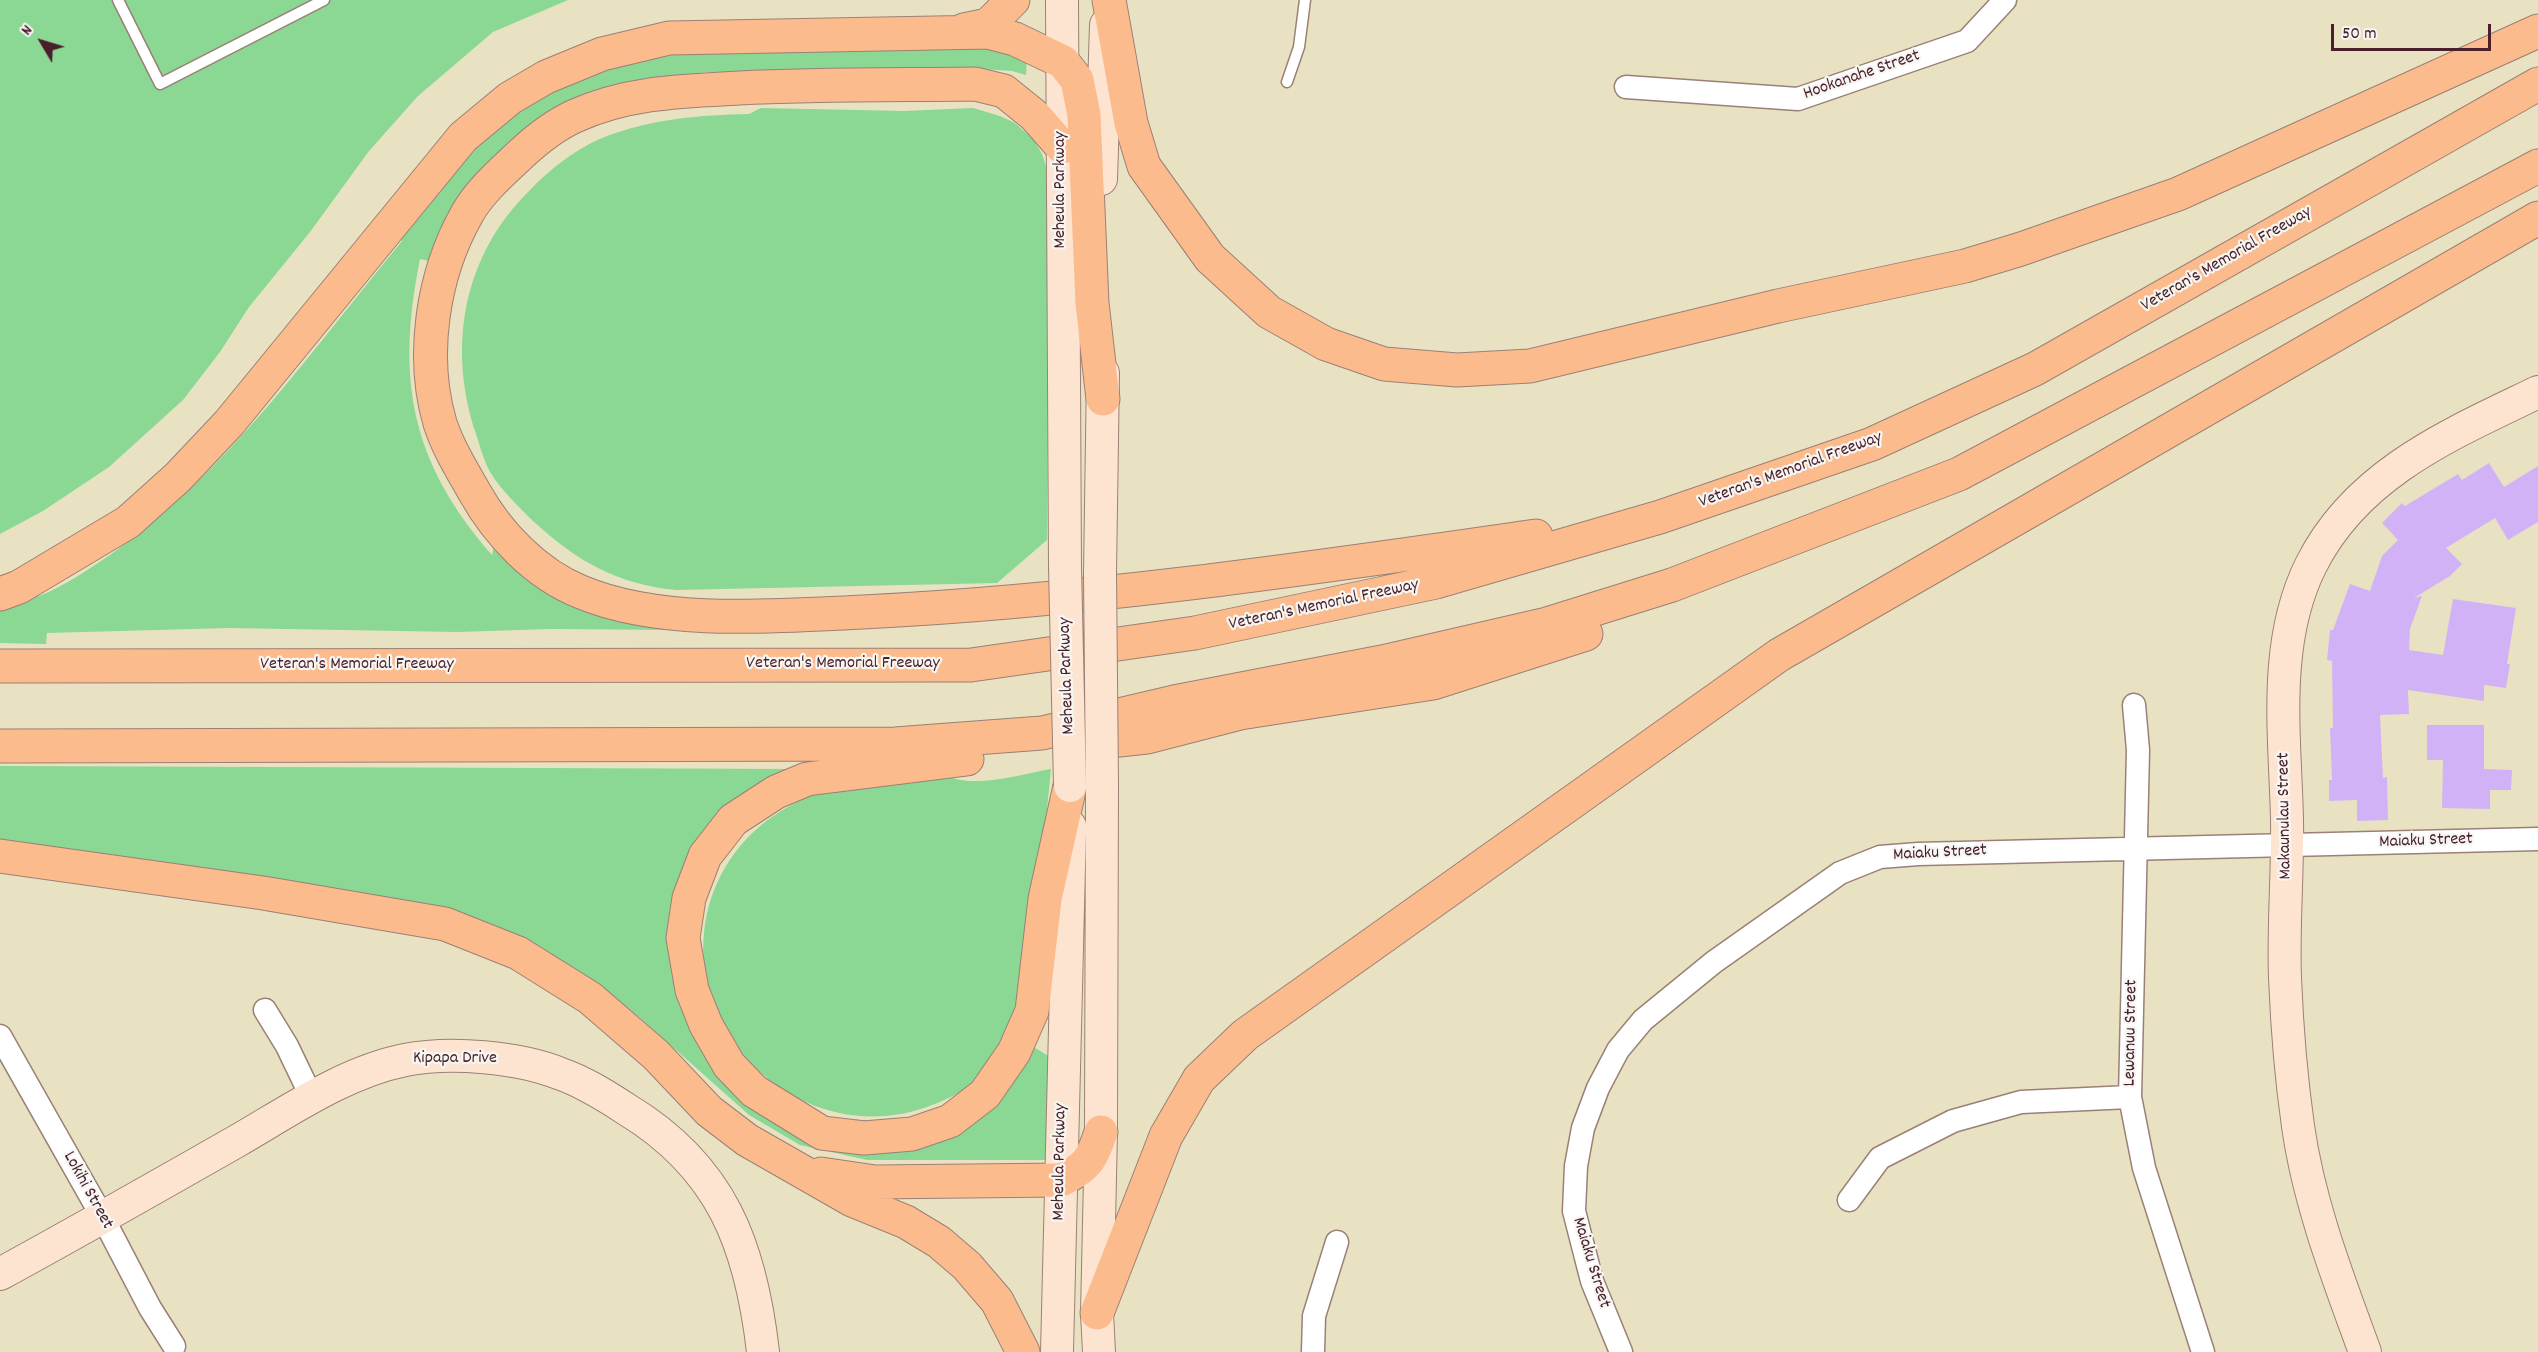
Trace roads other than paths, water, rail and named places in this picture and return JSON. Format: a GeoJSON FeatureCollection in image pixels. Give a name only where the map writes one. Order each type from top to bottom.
{"type":"FeatureCollection","features":[{"type":"Feature","properties":{"kind":"highway"},"geometry":{"type":"LineString","coordinates":[[956,32],[988,25],[1013,0]]}},
{"type":"Feature","properties":{"kind":"highway"},"geometry":{"type":"LineString","coordinates":[[1108,0],[1131,123],[1144,166],[1210,258],[1269,312],[1326,344],[1384,364],[1457,370],[1530,366],[1778,306],[1965,266],[2021,249],[2178,194],[2538,31]]}},
{"type":"Feature","properties":{"kind":"highway"},"geometry":{"type":"LineString","coordinates":[[0,594],[19,587],[128,522],[178,477],[229,423],[463,136],[510,98],[546,77],[602,54],[669,38],[988,32],[1015,39],[1064,62],[1077,80],[1084,115],[1092,303],[1103,399]]}},
{"type":"Feature","properties":{"kind":"highway"},"geometry":{"type":"LineString","coordinates":[[1062,147],[1035,116],[1004,91],[975,84],[782,86],[647,93],[574,116],[537,139],[469,209],[447,259],[434,303],[432,362],[440,421],[455,459],[489,517],[528,559],[568,586],[598,598],[670,614],[790,616],[979,606],[1347,564],[1660,518]]}},
{"type":"Feature","properties":{"kind":"highway","name":"Veteran's Memorial Freeway"},"geometry":{"type":"LineString","coordinates":[[0,666],[971,665],[1194,633],[1436,582],[1660,518],[1872,444],[2035,369],[2538,84]]}},
{"type":"Feature","properties":{"kind":"highway"},"geometry":{"type":"LineString","coordinates":[[1086,786],[1045,899],[1032,1011],[1014,1052],[985,1095],[950,1121],[912,1134],[854,1137],[822,1133],[788,1114],[754,1091],[729,1065],[706,1025],[692,990],[683,938],[689,898],[705,856],[733,820],[776,792],[807,779],[1147,737],[1240,713],[1433,683],[1528,654],[1698,596],[1959,474],[2538,166]]}},
{"type":"Feature","properties":{"kind":"highway"},"geometry":{"type":"LineString","coordinates":[[1097,1313],[1166,1136],[1199,1080],[1245,1035],[1779,655],[2538,218]]}},
{"type":"Feature","properties":{"kind":"highway"},"geometry":{"type":"LineString","coordinates":[[0,746],[895,744],[1042,733],[1174,702],[1382,662],[1547,624],[1672,585],[1959,474]]}},
{"type":"Feature","properties":{"kind":"highway"},"geometry":{"type":"LineString","coordinates":[[0,856],[263,893],[444,924],[518,953],[591,998],[656,1055],[709,1111],[747,1140],[852,1200],[906,1222],[939,1242],[967,1266],[997,1301],[1023,1352]]}},
{"type":"Feature","properties":{"kind":"highway"},"geometry":{"type":"LineString","coordinates":[[780,1160],[823,1175],[875,1182],[1061,1180],[1081,1170],[1094,1155],[1101,1132]]}},
{"type":"Feature","properties":{"kind":"main road","name":"Meheula Parkway"},"geometry":{"type":"LineString","coordinates":[[1062,0],[1065,567],[1086,786],[1101,1132],[1097,1313],[1099,1352]]}},
{"type":"Feature","properties":{"kind":"main road","name":"Meheula Parkway"},"geometry":{"type":"LineString","coordinates":[[1057,1352],[1061,1180],[1100,573],[1103,399],[1101,146],[1108,0]]}},
{"type":"Feature","properties":{"kind":"main road","name":"Makaunulau Street"},"geometry":{"type":"LineString","coordinates":[[2365,1352],[2314,1206],[2298,1127],[2285,977],[2287,846],[2283,677],[2289,635],[2311,565],[2336,525],[2369,488],[2398,465],[2438,440],[2538,392]]}},
{"type":"Feature","properties":{"kind":"main road","name":"Kipapa Drive"},"geometry":{"type":"LineString","coordinates":[[0,1275],[312,1098],[367,1071],[406,1059],[438,1057],[501,1059],[560,1073],[604,1095],[651,1124],[691,1163],[726,1209],[740,1240],[752,1278],[763,1352]]}},
{"type":"Feature","properties":{"kind":"street","name":"Hookanahe Street"},"geometry":{"type":"LineString","coordinates":[[1626,87],[1798,99],[1967,41],[2005,0]]}},
{"type":"Feature","properties":{"kind":"street","name":"Lewanuu Street"},"geometry":{"type":"LineString","coordinates":[[2134,705],[2138,750],[2130,1097],[2144,1168],[2203,1352]]}},
{"type":"Feature","properties":{"kind":"street","name":"Maiaku Street"},"geometry":{"type":"LineString","coordinates":[[1621,1352],[1592,1281],[1574,1211],[1576,1166],[1583,1128],[1598,1089],[1618,1050],[1643,1020],[1714,962],[1840,873],[1880,857],[1917,854],[2538,839]]}},
{"type":"Feature","properties":{"kind":"street"},"geometry":{"type":"LineString","coordinates":[[265,1010],[288,1046],[312,1098]]}},
{"type":"Feature","properties":{"kind":"street","name":"Lokihi Street"},"geometry":{"type":"LineString","coordinates":[[0,1036],[103,1218],[150,1308],[174,1346]]}},
{"type":"Feature","properties":{"kind":"street"},"geometry":{"type":"LineString","coordinates":[[1849,1200],[1880,1158],[1953,1121],[2021,1102],[2130,1097]]}},
{"type":"Feature","properties":{"kind":"street"},"geometry":{"type":"LineString","coordinates":[[1313,1352],[1314,1316],[1337,1242]]}},
{"type":"Feature","properties":{"kind":"lane"},"geometry":{"type":"LineString","coordinates":[[118,0],[160,84],[324,0]]}},
{"type":"Feature","properties":{"kind":"lane"},"geometry":{"type":"LineString","coordinates":[[1287,82],[1299,47],[1305,0]]}}]}
